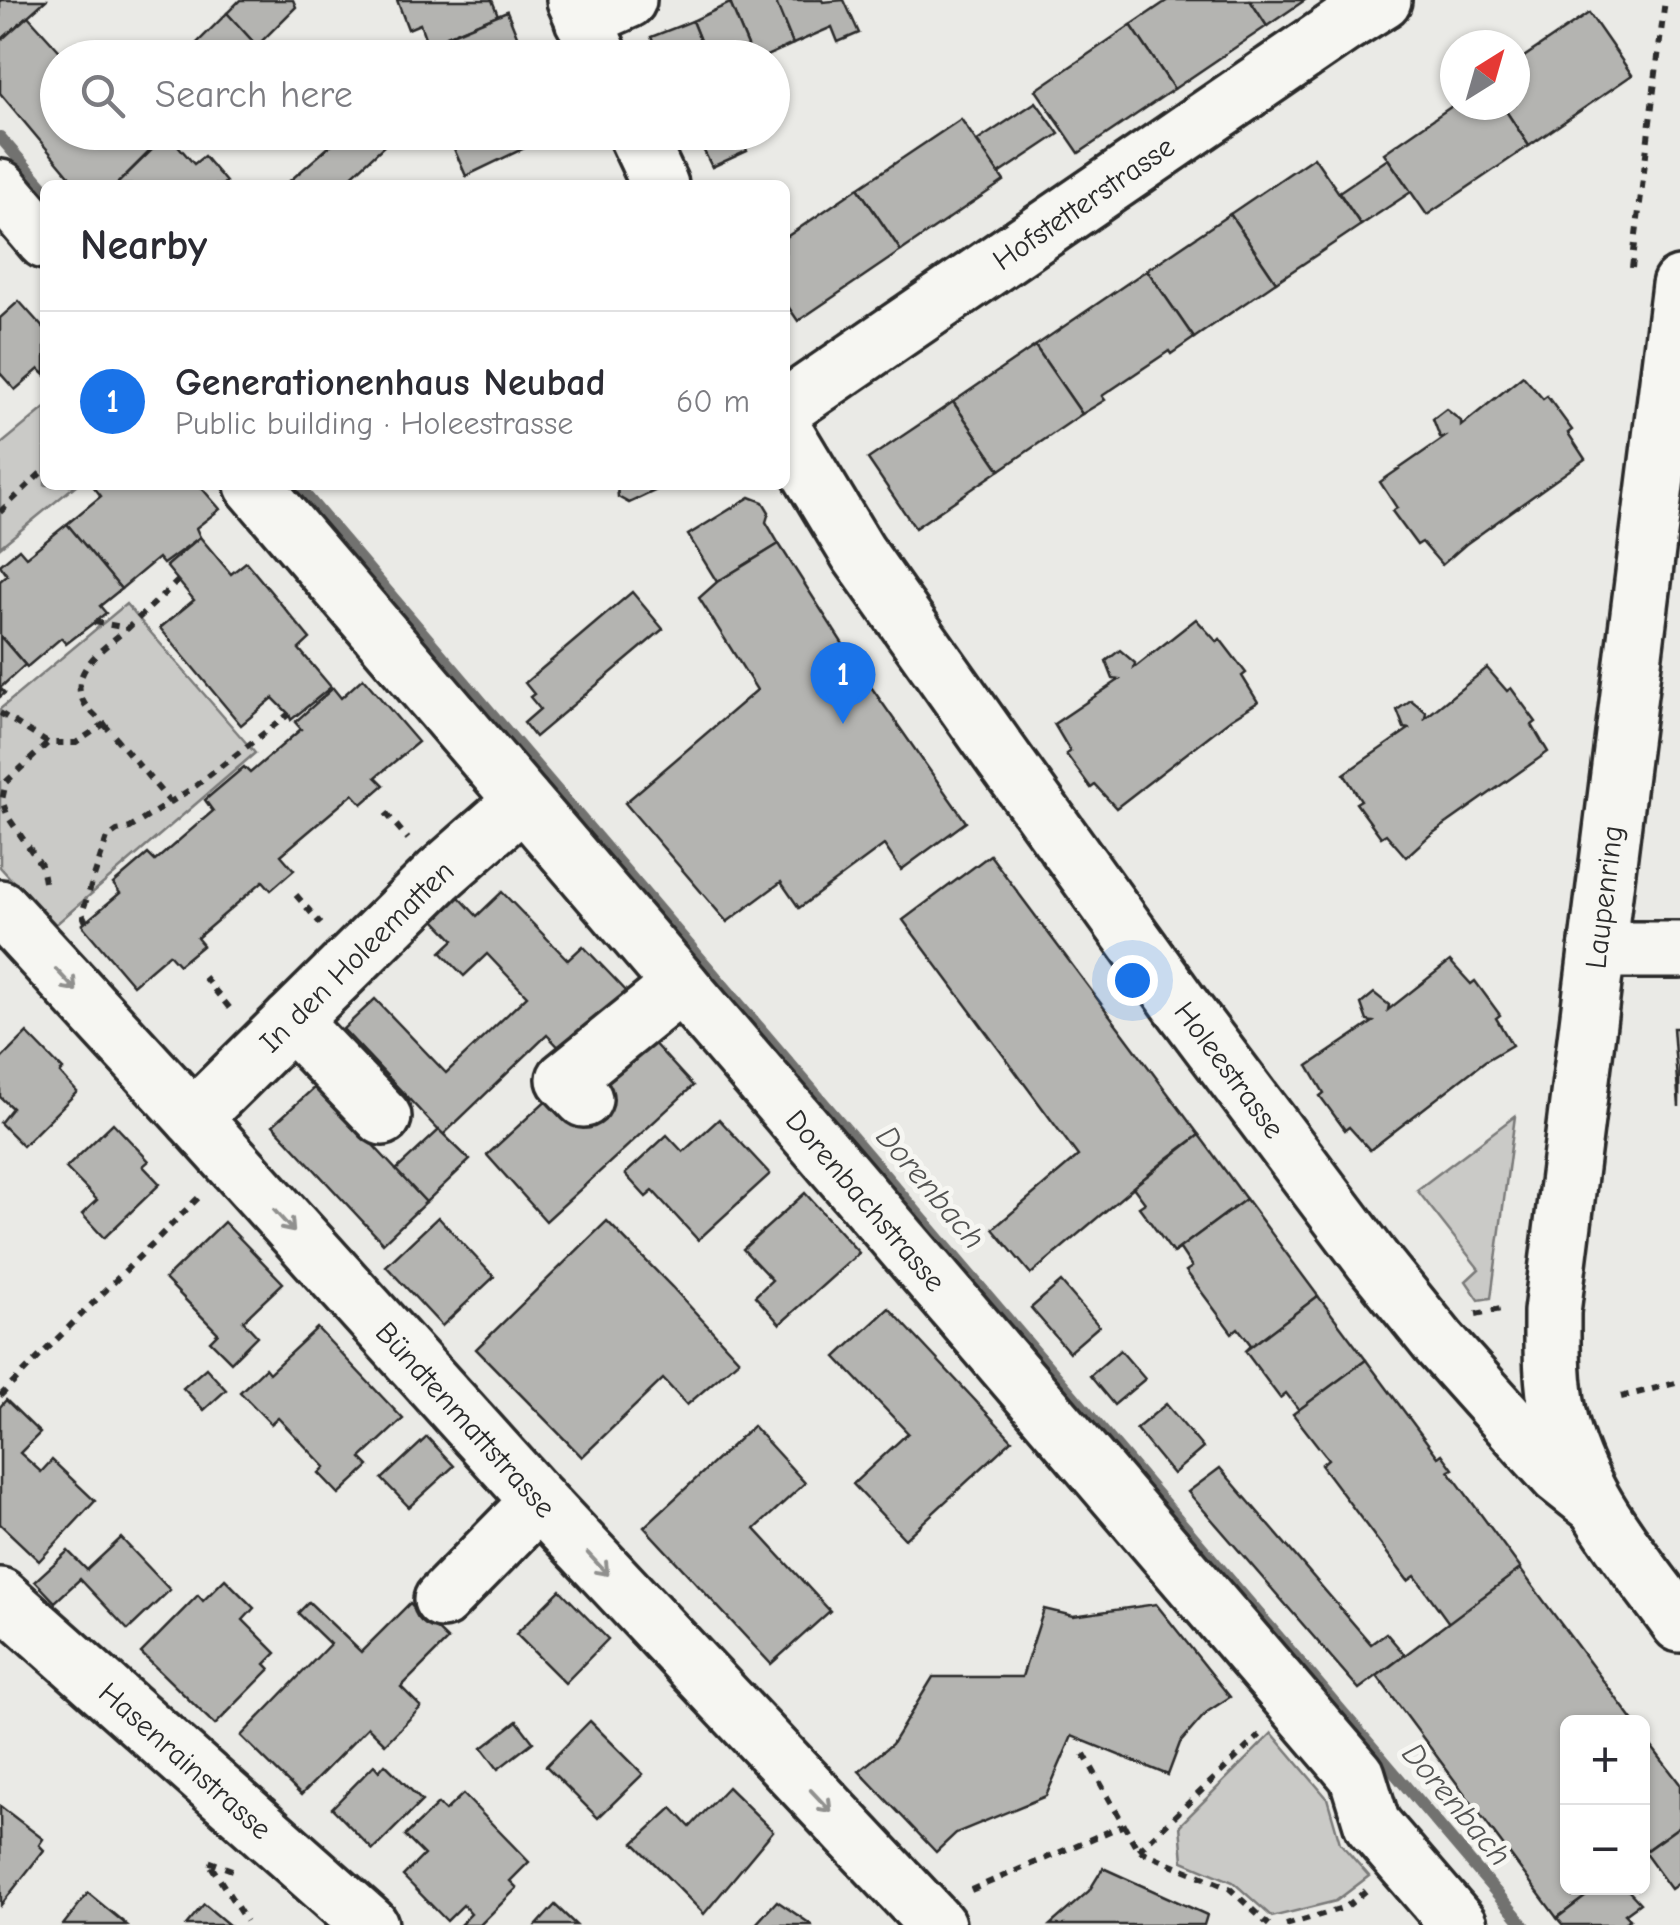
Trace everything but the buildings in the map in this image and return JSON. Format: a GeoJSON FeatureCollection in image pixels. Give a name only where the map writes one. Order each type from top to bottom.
{"type":"FeatureCollection","features":[{"type":"Feature","properties":{"kind":"street","name":"Hofstetterstrasse"},"geometry":{"type":"LineString","coordinates":[[790,405],[1383,0]]}},
{"type":"Feature","properties":{"kind":"street"},"geometry":{"type":"LineString","coordinates":[[643,150],[658,180]]}},
{"type":"Feature","properties":{"kind":"street"},"geometry":{"type":"LineString","coordinates":[[0,188],[40,234]]}},
{"type":"Feature","properties":{"kind":"street","name":"Laupenring"},"geometry":{"type":"LineString","coordinates":[[1592,1502],[1571,1456],[1558,1412],[1552,1361],[1554,1292],[1680,286]]}},
{"type":"Feature","properties":{"kind":"street","name":"Holeestrasse"},"geometry":{"type":"LineString","coordinates":[[790,440],[858,552],[998,752],[1372,1260],[1438,1343],[1558,1476],[1592,1502],[1680,1624]]}},
{"type":"Feature","properties":{"kind":"street","name":"Dorenbachstrasse"},"geometry":{"type":"LineString","coordinates":[[258,490],[1357,1776],[1372,1824],[1460,1925]]}},
{"type":"Feature","properties":{"kind":"street","name":"In den Holeematten"},"geometry":{"type":"LineString","coordinates":[[193,1118],[439,875],[523,801]]}},
{"type":"Feature","properties":{"kind":"street","name":"Bündtenmattstrasse"},"geometry":{"type":"LineString","coordinates":[[8,916],[539,1501],[930,1918]]}},
{"type":"Feature","properties":{"kind":"street"},"geometry":{"type":"LineString","coordinates":[[1597,950],[1680,950]]}},
{"type":"Feature","properties":{"kind":"street"},"geometry":{"type":"LineString","coordinates":[[584,1100],[565,1078],[680,985]]}},
{"type":"Feature","properties":{"kind":"street"},"geometry":{"type":"LineString","coordinates":[[291,1021],[382,1117]]}},
{"type":"Feature","properties":{"kind":"street"},"geometry":{"type":"LineString","coordinates":[[442,1600],[539,1501]]}},
{"type":"Feature","properties":{"kind":"street","name":"Hasenrainstrasse"},"geometry":{"type":"LineString","coordinates":[[0,1596],[370,1925]]}},
{"type":"Feature","properties":{"kind":"path"},"geometry":{"type":"LineString","coordinates":[[0,512],[40,474]]}},
{"type":"Feature","properties":{"kind":"path"},"geometry":{"type":"LineString","coordinates":[[170,802],[85,704],[80,676],[90,661],[178,581]]}},
{"type":"Feature","properties":{"kind":"path"},"geometry":{"type":"LineString","coordinates":[[94,622],[128,628]]}},
{"type":"Feature","properties":{"kind":"path"},"geometry":{"type":"LineString","coordinates":[[0,713],[48,744],[76,743],[104,724]]}},
{"type":"Feature","properties":{"kind":"path"},"geometry":{"type":"LineString","coordinates":[[86,922],[82,913],[106,838],[130,828],[194,787],[289,714]]}},
{"type":"Feature","properties":{"kind":"path"},"geometry":{"type":"LineString","coordinates":[[8,916],[32,908],[44,881],[41,865],[8,817],[2,800],[6,782],[48,744]]}},
{"type":"Feature","properties":{"kind":"path"},"geometry":{"type":"LineString","coordinates":[[0,1396],[233,1164]]}},
{"type":"Feature","properties":{"kind":"path"},"geometry":{"type":"LineString","coordinates":[[1621,1397],[1680,1382]]}},
{"type":"Feature","properties":{"kind":"path"},"geometry":{"type":"LineString","coordinates":[[1138,1850],[1294,1703]]}},
{"type":"Feature","properties":{"kind":"path"},"geometry":{"type":"LineString","coordinates":[[1084,1754],[1138,1850],[1229,1888],[1269,1925]]}},
{"type":"Feature","properties":{"kind":"path"},"geometry":{"type":"LineString","coordinates":[[930,1918],[1124,1825]]}},
{"type":"Feature","properties":{"kind":"path"},"geometry":{"type":"LineString","coordinates":[[1286,1925],[1346,1908],[1403,1859]]}},
{"type":"Feature","properties":{"kind":"shaded area"},"geometry":{"type":"Polygon","coordinates":[[[40,412],[40,490],[70,490],[0,547],[0,445],[40,412]]]}},
{"type":"Feature","properties":{"kind":"shaded area"},"geometry":{"type":"Polygon","coordinates":[[[126,604],[255,753],[54,926],[0,867],[0,709],[126,604]]]}},
{"type":"Feature","properties":{"kind":"shaded area"},"geometry":{"type":"Polygon","coordinates":[[[1515,1116],[1491,1298],[1479,1300],[1466,1281],[1479,1269],[1417,1190],[1515,1116]]]}},
{"type":"Feature","properties":{"kind":"shaded area"},"geometry":{"type":"Polygon","coordinates":[[[1272,1733],[1327,1798],[1340,1843],[1369,1876],[1336,1901],[1272,1917],[1233,1882],[1183,1861],[1180,1825],[1272,1733]]]}},
{"type":"Feature","properties":{"kind":"waterway","name":"Dorenbach"},"geometry":{"type":"LineString","coordinates":[[0,137],[40,183]]}},
{"type":"Feature","properties":{"kind":"waterway","name":"Dorenbach"},"geometry":{"type":"LineString","coordinates":[[301,490],[1524,1925]]}},
{"type":"Feature","properties":{"kind":"place","name":"Generationenhaus Neubad"},"geometry":{"type":"Point","coordinates":[843,724]}}]}
